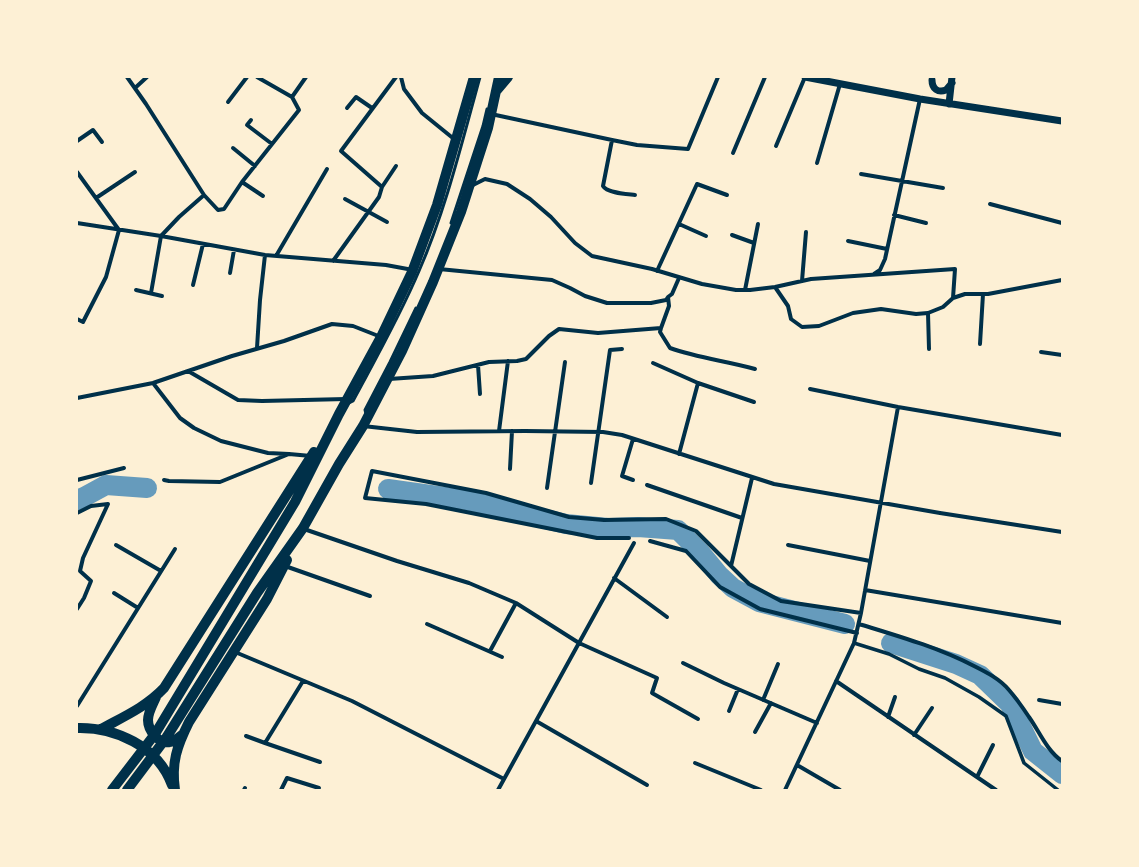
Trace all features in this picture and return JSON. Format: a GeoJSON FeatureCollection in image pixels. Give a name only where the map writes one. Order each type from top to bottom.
{"type":"FeatureCollection","features":[{"type":"Feature","properties":{"kind":"main road"},"geometry":{"type":"LineString","coordinates":[[112,790],[155,734],[295,502],[343,407],[381,337],[413,270],[437,205],[474,77]]}},
{"type":"Feature","properties":{"kind":"main road"},"geometry":{"type":"LineString","coordinates":[[174,790],[174,763],[183,734],[189,722],[267,599],[339,464],[365,422],[402,351],[461,212],[488,128],[489,109],[496,92],[499,77]]}},
{"type":"Feature","properties":{"kind":"main road"},"geometry":{"type":"LineString","coordinates":[[496,92],[508,77]]}},
{"type":"Feature","properties":{"kind":"main road"},"geometry":{"type":"LineString","coordinates":[[101,729],[131,714],[156,696],[164,688],[343,407]]}},
{"type":"Feature","properties":{"kind":"main road"},"geometry":{"type":"LineString","coordinates":[[127,790],[169,740],[258,593],[304,528]]}},
{"type":"Feature","properties":{"kind":"main road"},"geometry":{"type":"LineString","coordinates":[[156,696],[150,711],[148,722],[151,732],[164,742],[183,734]]}},
{"type":"Feature","properties":{"kind":"main road"},"geometry":{"type":"LineString","coordinates":[[77,728],[101,729],[118,733],[139,745],[149,752],[161,766],[174,790]]}},
{"type":"Feature","properties":{"kind":"street"},"geometry":{"type":"LineString","coordinates":[[127,77],[204,195],[218,210],[224,209],[242,182],[299,110],[292,97],[257,77]]}},
{"type":"Feature","properties":{"kind":"street"},"geometry":{"type":"LineString","coordinates":[[135,88],[146,77]]}},
{"type":"Feature","properties":{"kind":"street"},"geometry":{"type":"LineString","coordinates":[[228,102],[247,77]]}},
{"type":"Feature","properties":{"kind":"street"},"geometry":{"type":"LineString","coordinates":[[292,97],[306,77]]}},
{"type":"Feature","properties":{"kind":"street"},"geometry":{"type":"LineString","coordinates":[[382,187],[342,151],[396,77]]}},
{"type":"Feature","properties":{"kind":"street"},"geometry":{"type":"LineString","coordinates":[[401,77],[404,89],[422,113],[456,141]]}},
{"type":"Feature","properties":{"kind":"street"},"geometry":{"type":"LineString","coordinates":[[489,109],[612,140],[688,149],[718,77]]}},
{"type":"Feature","properties":{"kind":"street"},"geometry":{"type":"LineString","coordinates":[[733,153],[765,77]]}},
{"type":"Feature","properties":{"kind":"street"},"geometry":{"type":"LineString","coordinates":[[776,146],[805,77],[929,101],[1062,121]]}},
{"type":"Feature","properties":{"kind":"street"},"geometry":{"type":"LineString","coordinates":[[932,79],[933,86],[940,92],[946,90],[952,80]]}},
{"type":"Feature","properties":{"kind":"street"},"geometry":{"type":"LineString","coordinates":[[929,101],[932,79]]}},
{"type":"Feature","properties":{"kind":"street"},"geometry":{"type":"LineString","coordinates":[[949,104],[952,80]]}},
{"type":"Feature","properties":{"kind":"street"},"geometry":{"type":"LineString","coordinates":[[817,163],[840,84]]}},
{"type":"Feature","properties":{"kind":"street"},"geometry":{"type":"LineString","coordinates":[[347,108],[356,97],[372,108]]}},
{"type":"Feature","properties":{"kind":"street"},"geometry":{"type":"LineString","coordinates":[[874,275],[880,270],[885,259],[920,99]]}},
{"type":"Feature","properties":{"kind":"street"},"geometry":{"type":"LineString","coordinates":[[251,120],[247,125],[272,144]]}},
{"type":"Feature","properties":{"kind":"street"},"geometry":{"type":"LineString","coordinates":[[77,141],[93,130],[102,142]]}},
{"type":"Feature","properties":{"kind":"street"},"geometry":{"type":"LineString","coordinates":[[612,140],[603,186],[609,191],[635,195]]}},
{"type":"Feature","properties":{"kind":"street"},"geometry":{"type":"LineString","coordinates":[[233,148],[255,166]]}},
{"type":"Feature","properties":{"kind":"street"},"geometry":{"type":"LineString","coordinates":[[333,261],[379,197],[382,187],[396,166]]}},
{"type":"Feature","properties":{"kind":"street"},"geometry":{"type":"LineString","coordinates":[[276,256],[328,169]]}},
{"type":"Feature","properties":{"kind":"street"},"geometry":{"type":"LineString","coordinates":[[77,172],[119,230]]}},
{"type":"Feature","properties":{"kind":"street"},"geometry":{"type":"LineString","coordinates":[[96,198],[135,172]]}},
{"type":"Feature","properties":{"kind":"street"},"geometry":{"type":"LineString","coordinates":[[861,174],[943,188]]}},
{"type":"Feature","properties":{"kind":"street"},"geometry":{"type":"LineString","coordinates":[[469,187],[485,179],[507,184],[530,199],[551,217],[575,243],[592,256],[657,271],[679,278],[729,289],[745,290],[775,287],[811,278],[955,269],[954,298]]}},
{"type":"Feature","properties":{"kind":"street"},"geometry":{"type":"LineString","coordinates":[[242,182],[263,196]]}},
{"type":"Feature","properties":{"kind":"street"},"geometry":{"type":"LineString","coordinates":[[657,271],[697,184],[727,195]]}},
{"type":"Feature","properties":{"kind":"street"},"geometry":{"type":"LineString","coordinates":[[151,293],[161,236],[179,217],[204,195]]}},
{"type":"Feature","properties":{"kind":"street"},"geometry":{"type":"LineString","coordinates":[[345,199],[387,222]]}},
{"type":"Feature","properties":{"kind":"street"},"geometry":{"type":"LineString","coordinates":[[990,204],[1062,223]]}},
{"type":"Feature","properties":{"kind":"street"},"geometry":{"type":"LineString","coordinates":[[894,215],[926,223]]}},
{"type":"Feature","properties":{"kind":"street"},"geometry":{"type":"LineString","coordinates":[[77,224],[161,236],[265,255],[386,265],[413,270]]}},
{"type":"Feature","properties":{"kind":"street"},"geometry":{"type":"LineString","coordinates":[[679,224],[706,236]]}},
{"type":"Feature","properties":{"kind":"street"},"geometry":{"type":"LineString","coordinates":[[745,290],[758,224]]}},
{"type":"Feature","properties":{"kind":"street"},"geometry":{"type":"LineString","coordinates":[[77,319],[83,322],[106,277],[119,230]]}},
{"type":"Feature","properties":{"kind":"street"},"geometry":{"type":"LineString","coordinates":[[802,281],[806,232]]}},
{"type":"Feature","properties":{"kind":"street"},"geometry":{"type":"LineString","coordinates":[[732,235],[754,243]]}},
{"type":"Feature","properties":{"kind":"street"},"geometry":{"type":"LineString","coordinates":[[848,241],[887,249]]}},
{"type":"Feature","properties":{"kind":"street"},"geometry":{"type":"LineString","coordinates":[[193,285],[203,244]]}},
{"type":"Feature","properties":{"kind":"street"},"geometry":{"type":"LineString","coordinates":[[230,274],[234,250]]}},
{"type":"Feature","properties":{"kind":"street"},"geometry":{"type":"LineString","coordinates":[[258,348],[260,300],[265,255]]}},
{"type":"Feature","properties":{"kind":"street"},"geometry":{"type":"LineString","coordinates":[[436,268],[552,280],[585,296],[607,303],[651,303],[666,300],[672,294],[679,278]]}},
{"type":"Feature","properties":{"kind":"street"},"geometry":{"type":"LineString","coordinates":[[775,287],[788,306],[791,319],[802,327],[819,326],[853,313],[882,309],[916,314],[928,313],[943,307],[954,298],[965,294],[983,294],[1062,280]]}},
{"type":"Feature","properties":{"kind":"street"},"geometry":{"type":"LineString","coordinates":[[136,290],[162,296]]}},
{"type":"Feature","properties":{"kind":"street"},"geometry":{"type":"LineString","coordinates":[[980,344],[983,294]]}},
{"type":"Feature","properties":{"kind":"street"},"geometry":{"type":"LineString","coordinates":[[668,297],[669,306],[660,332],[670,348],[689,355],[740,364],[755,369]]}},
{"type":"Feature","properties":{"kind":"street"},"geometry":{"type":"LineString","coordinates":[[928,313],[929,349]]}},
{"type":"Feature","properties":{"kind":"street"},"geometry":{"type":"LineString","coordinates":[[77,398],[153,383],[332,324],[353,326],[381,337]]}},
{"type":"Feature","properties":{"kind":"street"},"geometry":{"type":"LineString","coordinates":[[387,380],[433,376],[489,362],[517,361],[526,359],[548,336],[559,329],[598,333],[661,328]]}},
{"type":"Feature","properties":{"kind":"street"},"geometry":{"type":"LineString","coordinates":[[591,483],[610,350],[622,350]]}},
{"type":"Feature","properties":{"kind":"street"},"geometry":{"type":"LineString","coordinates":[[1041,352],[1062,355]]}},
{"type":"Feature","properties":{"kind":"street"},"geometry":{"type":"LineString","coordinates":[[500,431],[508,361]]}},
{"type":"Feature","properties":{"kind":"street"},"geometry":{"type":"LineString","coordinates":[[547,488],[565,362]]}},
{"type":"Feature","properties":{"kind":"street"},"geometry":{"type":"LineString","coordinates":[[653,363],[698,382],[754,402]]}},
{"type":"Feature","properties":{"kind":"street"},"geometry":{"type":"LineString","coordinates":[[478,365],[480,394]]}},
{"type":"Feature","properties":{"kind":"street"},"geometry":{"type":"LineString","coordinates":[[188,371],[238,400],[343,407]]}},
{"type":"Feature","properties":{"kind":"street"},"geometry":{"type":"LineString","coordinates":[[679,454],[698,382]]}},
{"type":"Feature","properties":{"kind":"street"},"geometry":{"type":"LineString","coordinates":[[153,383],[180,418],[194,428],[221,441],[268,453],[312,456]]}},
{"type":"Feature","properties":{"kind":"street"},"geometry":{"type":"LineString","coordinates":[[810,389],[898,407],[1062,435]]}},
{"type":"Feature","properties":{"kind":"street"},"geometry":{"type":"LineString","coordinates":[[785,790],[854,643],[857,633],[898,407]]}},
{"type":"Feature","properties":{"kind":"street"},"geometry":{"type":"LineString","coordinates":[[365,422],[417,432],[555,431],[599,432],[622,435],[774,484],[1062,532]]}},
{"type":"Feature","properties":{"kind":"street"},"geometry":{"type":"LineString","coordinates":[[510,469],[512,431]]}},
{"type":"Feature","properties":{"kind":"street"},"geometry":{"type":"LineString","coordinates":[[632,480],[622,476],[633,439]]}},
{"type":"Feature","properties":{"kind":"street"},"geometry":{"type":"LineString","coordinates":[[164,480],[220,482],[289,454]]}},
{"type":"Feature","properties":{"kind":"street"},"geometry":{"type":"LineString","coordinates":[[77,480],[124,468]]}},
{"type":"Feature","properties":{"kind":"street"},"geometry":{"type":"LineString","coordinates":[[629,538],[597,538],[426,504],[365,498],[372,471],[486,494],[569,517],[604,520],[666,518],[696,531],[749,584],[781,601],[861,613]]}},
{"type":"Feature","properties":{"kind":"street"},"geometry":{"type":"LineString","coordinates":[[730,566],[752,478]]}},
{"type":"Feature","properties":{"kind":"street"},"geometry":{"type":"LineString","coordinates":[[647,485],[742,518]]}},
{"type":"Feature","properties":{"kind":"street"},"geometry":{"type":"LineString","coordinates":[[77,513],[91,506],[108,504],[83,558],[79,571],[91,581],[84,598],[77,609]]}},
{"type":"Feature","properties":{"kind":"street"},"geometry":{"type":"LineString","coordinates":[[304,528],[397,561],[469,583],[516,603],[579,642],[657,678],[652,692],[698,719]]}},
{"type":"Feature","properties":{"kind":"street"},"geometry":{"type":"LineString","coordinates":[[650,541],[686,551],[720,586],[760,609],[857,633]]}},
{"type":"Feature","properties":{"kind":"street"},"geometry":{"type":"LineString","coordinates":[[498,790],[634,543]]}},
{"type":"Feature","properties":{"kind":"street"},"geometry":{"type":"LineString","coordinates":[[116,545],[162,571]]}},
{"type":"Feature","properties":{"kind":"street"},"geometry":{"type":"LineString","coordinates":[[788,545],[870,561]]}},
{"type":"Feature","properties":{"kind":"street"},"geometry":{"type":"LineString","coordinates":[[77,706],[175,550]]}},
{"type":"Feature","properties":{"kind":"street"},"geometry":{"type":"LineString","coordinates":[[284,566],[370,596]]}},
{"type":"Feature","properties":{"kind":"street"},"geometry":{"type":"LineString","coordinates":[[614,578],[667,617]]}},
{"type":"Feature","properties":{"kind":"street"},"geometry":{"type":"LineString","coordinates":[[865,590],[1062,623]]}},
{"type":"Feature","properties":{"kind":"street"},"geometry":{"type":"LineString","coordinates":[[114,593],[138,608]]}},
{"type":"Feature","properties":{"kind":"street"},"geometry":{"type":"LineString","coordinates":[[490,651],[516,603]]}},
{"type":"Feature","properties":{"kind":"street"},"geometry":{"type":"LineString","coordinates":[[428,624],[502,656]]}},
{"type":"Feature","properties":{"kind":"street"},"geometry":{"type":"LineString","coordinates":[[859,624],[928,646],[957,657],[991,674],[1008,688],[1029,716],[1046,744],[1062,761]]}},
{"type":"Feature","properties":{"kind":"street"},"geometry":{"type":"LineString","coordinates":[[854,643],[889,654],[919,670],[945,678],[979,697],[1006,716],[1024,763],[1058,790]]}},
{"type":"Feature","properties":{"kind":"street"},"geometry":{"type":"LineString","coordinates":[[234,652],[352,701],[504,779]]}},
{"type":"Feature","properties":{"kind":"street"},"geometry":{"type":"LineString","coordinates":[[683,662],[738,689],[817,723]]}},
{"type":"Feature","properties":{"kind":"street"},"geometry":{"type":"LineString","coordinates":[[763,700],[778,664]]}},
{"type":"Feature","properties":{"kind":"street"},"geometry":{"type":"LineString","coordinates":[[265,743],[303,681]]}},
{"type":"Feature","properties":{"kind":"street"},"geometry":{"type":"LineString","coordinates":[[836,681],[996,790]]}},
{"type":"Feature","properties":{"kind":"street"},"geometry":{"type":"LineString","coordinates":[[728,711],[738,689]]}},
{"type":"Feature","properties":{"kind":"street"},"geometry":{"type":"LineString","coordinates":[[888,717],[896,697]]}},
{"type":"Feature","properties":{"kind":"street"},"geometry":{"type":"LineString","coordinates":[[1039,700],[1062,704]]}},
{"type":"Feature","properties":{"kind":"street"},"geometry":{"type":"LineString","coordinates":[[755,732],[771,703]]}},
{"type":"Feature","properties":{"kind":"street"},"geometry":{"type":"LineString","coordinates":[[914,735],[932,708]]}},
{"type":"Feature","properties":{"kind":"street"},"geometry":{"type":"LineString","coordinates":[[536,721],[647,785]]}},
{"type":"Feature","properties":{"kind":"street"},"geometry":{"type":"LineString","coordinates":[[246,736],[320,762]]}},
{"type":"Feature","properties":{"kind":"street"},"geometry":{"type":"LineString","coordinates":[[977,777],[993,745]]}},
{"type":"Feature","properties":{"kind":"street"},"geometry":{"type":"LineString","coordinates":[[694,763],[761,790]]}},
{"type":"Feature","properties":{"kind":"street"},"geometry":{"type":"LineString","coordinates":[[797,765],[840,790]]}},
{"type":"Feature","properties":{"kind":"street"},"geometry":{"type":"LineString","coordinates":[[281,790],[287,778],[319,788]]}},
{"type":"Feature","properties":{"kind":"lane"},"geometry":{"type":"LineString","coordinates":[[343,407],[353,401],[387,339],[419,270],[443,206],[480,77]]}},
{"type":"Feature","properties":{"kind":"lane"},"geometry":{"type":"LineString","coordinates":[[448,231],[489,109]]}},
{"type":"Feature","properties":{"kind":"lane"},"geometry":{"type":"LineString","coordinates":[[365,422],[365,410],[418,304]]}},
{"type":"Feature","properties":{"kind":"waterway"},"geometry":{"type":"LineString","coordinates":[[77,500],[106,485],[147,488]]}},
{"type":"Feature","properties":{"kind":"waterway"},"geometry":{"type":"LineString","coordinates":[[388,489],[466,500],[566,524],[608,528],[638,527],[678,530],[700,552],[719,575],[733,588],[759,602],[845,624]]}},
{"type":"Feature","properties":{"kind":"waterway"},"geometry":{"type":"LineString","coordinates":[[891,643],[956,664],[980,675],[1010,704],[1033,751],[1062,774]]}}]}
